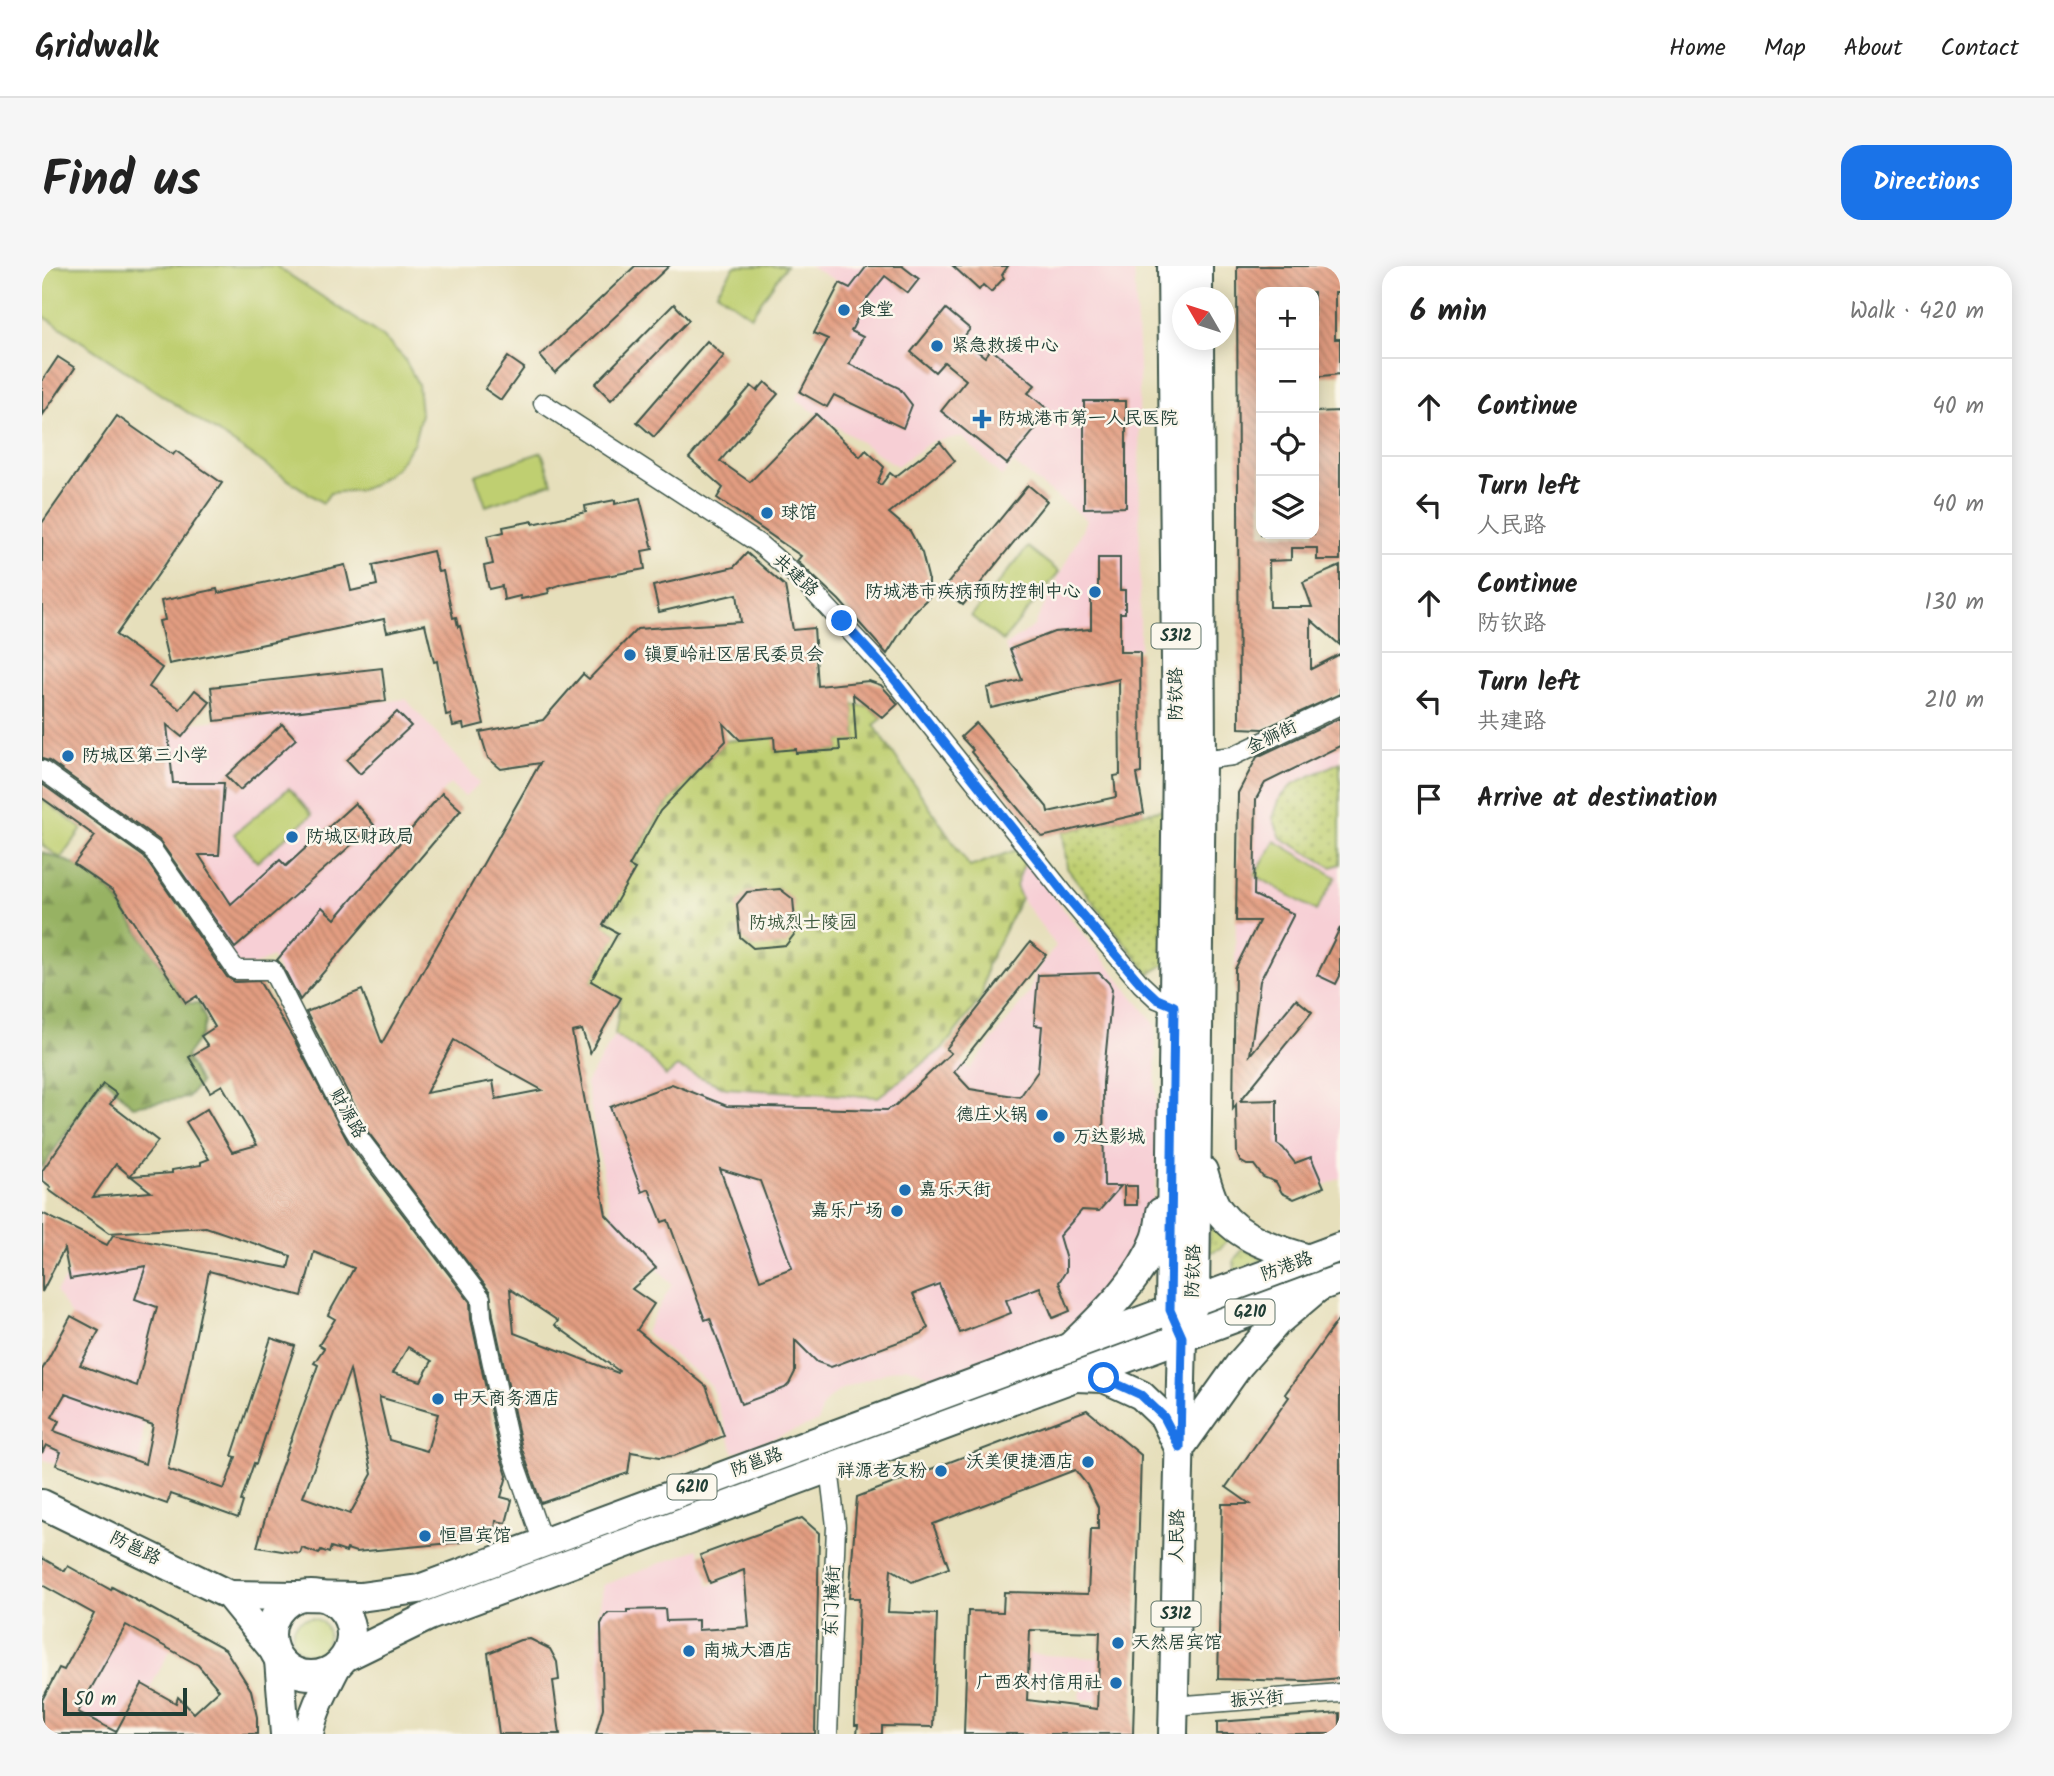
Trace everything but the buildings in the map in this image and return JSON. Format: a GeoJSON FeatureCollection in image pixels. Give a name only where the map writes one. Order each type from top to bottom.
{"type":"FeatureCollection","features":[{"type":"Feature","properties":{"kind":"main road","name":"防钦路"},"geometry":{"type":"LineString","coordinates":[[1172,266],[1177,759],[1186,1006]]}},
{"type":"Feature","properties":{"kind":"main road"},"geometry":{"type":"LineString","coordinates":[[1198,266],[1198,287]]}},
{"type":"Feature","properties":{"kind":"main road","name":"防钦路"},"geometry":{"type":"LineString","coordinates":[[1182,1337],[1186,1006],[1201,760],[1199,350]]}},
{"type":"Feature","properties":{"kind":"main road"},"geometry":{"type":"LineString","coordinates":[[1184,1156],[1218,1211],[1242,1233],[1277,1250],[1309,1259]]}},
{"type":"Feature","properties":{"kind":"main road"},"geometry":{"type":"LineString","coordinates":[[1069,1348],[1105,1314],[1130,1282],[1156,1239],[1184,1156]]}},
{"type":"Feature","properties":{"kind":"main road","name":"防港路"},"geometry":{"type":"LineString","coordinates":[[1182,1306],[1340,1247]]}},
{"type":"Feature","properties":{"kind":"main road"},"geometry":{"type":"LineString","coordinates":[[1075,1377],[1104,1378],[1141,1395],[1164,1417],[1180,1448],[1238,1365],[1277,1322],[1329,1283]]}},
{"type":"Feature","properties":{"kind":"main road","name":"防港路"},"geometry":{"type":"LineString","coordinates":[[1182,1337],[1329,1283]]}},
{"type":"Feature","properties":{"kind":"main road","name":"防邕路"},"geometry":{"type":"LineString","coordinates":[[42,1504],[229,1595],[360,1597],[419,1589],[1182,1306]]}},
{"type":"Feature","properties":{"kind":"main road","name":"防邕路"},"geometry":{"type":"LineString","coordinates":[[340,1662],[429,1616],[1182,1337]]}},
{"type":"Feature","properties":{"kind":"main road","name":"人民路"},"geometry":{"type":"LineString","coordinates":[[1173,1734],[1182,1337]]}},
{"type":"Feature","properties":{"kind":"main road","name":"防邕路"},"geometry":{"type":"LineString","coordinates":[[229,1595],[276,1655]]}},
{"type":"Feature","properties":{"kind":"main road"},"geometry":{"type":"LineString","coordinates":[[285,1734],[276,1655],[271,1637],[272,1625],[277,1613],[286,1604],[297,1597],[309,1595],[322,1596],[343,1610],[351,1633],[350,1646],[322,1693],[310,1734]]}},
{"type":"Feature","properties":{"kind":"main road","name":"G210"},"geometry":{"type":"LineString","coordinates":[[276,1655],[289,1669],[313,1676],[325,1673],[340,1662]]}},
{"type":"Feature","properties":{"kind":"street","name":"共建路"},"geometry":{"type":"LineString","coordinates":[[543,403],[758,543],[806,584],[890,674],[1066,896],[1141,984],[1157,999],[1186,1006]]}},
{"type":"Feature","properties":{"kind":"street","name":"金狮街"},"geometry":{"type":"LineString","coordinates":[[1201,760],[1233,757],[1340,705]]}},
{"type":"Feature","properties":{"kind":"street","name":"财源路"},"geometry":{"type":"LineString","coordinates":[[42,770],[152,849],[236,970],[272,970],[359,1138],[481,1298],[482,1317],[511,1452],[543,1543]]}},
{"type":"Feature","properties":{"kind":"street","name":"东门横街"},"geometry":{"type":"LineString","coordinates":[[828,1734],[836,1526],[829,1468]]}},
{"type":"Feature","properties":{"kind":"street","name":"振兴街"},"geometry":{"type":"LineString","coordinates":[[1173,1706],[1340,1693]]}},
{"type":"Feature","properties":{"kind":"shaded area","name":"防城港市第一人民医院"},"geometry":{"type":"Polygon","coordinates":[[[809,266],[1134,266],[1139,364],[1140,649],[1076,652],[1017,676],[1005,646],[1034,626],[1087,520],[1013,463],[1002,477],[962,437],[932,441],[897,466],[796,400],[827,340],[814,333],[840,283],[809,266]]]}},
{"type":"Feature","properties":{"kind":"shaded area","name":"防城区财政局"},"geometry":{"type":"Polygon","coordinates":[[[406,699],[480,783],[465,797],[450,784],[442,793],[336,919],[355,936],[303,997],[292,1000],[272,957],[253,966],[237,963],[184,885],[167,725],[182,737],[194,723],[406,699]]]}},
{"type":"Feature","properties":{"kind":"shaded area"},"geometry":{"type":"Polygon","coordinates":[[[1340,716],[1340,1178],[1294,1199],[1282,1193],[1276,1182],[1263,1177],[1254,1165],[1240,1161],[1237,1154],[1236,1101],[1253,1100],[1250,1055],[1262,971],[1235,968],[1236,921],[1254,920],[1256,799],[1273,769],[1265,752],[1340,716]]]}},
{"type":"Feature","properties":{"kind":"shaded area"},"geometry":{"type":"Polygon","coordinates":[[[1025,861],[1155,1024],[1157,1176],[1147,1228],[1096,1306],[1055,1335],[932,1380],[907,1367],[893,1370],[842,1389],[828,1399],[821,1409],[818,1422],[734,1453],[710,1384],[645,1332],[672,1284],[612,1221],[586,1083],[615,1035],[649,1057],[666,1076],[677,1067],[726,1088],[878,1097],[943,1048],[970,1069],[1030,992],[1035,973],[1056,946],[1021,898],[1016,886],[1025,861]]]}},
{"type":"Feature","properties":{"kind":"shaded area"},"geometry":{"type":"Polygon","coordinates":[[[66,1254],[174,1255],[144,1422],[140,1463],[130,1492],[42,1459],[42,1370],[71,1316],[56,1292],[69,1273],[66,1254]]]}},
{"type":"Feature","properties":{"kind":"shaded area","name":"南城大酒店"},"geometry":{"type":"Polygon","coordinates":[[[698,1549],[709,1586],[775,1562],[780,1685],[601,1715],[598,1618],[603,1585],[698,1549]]]}},
{"type":"Feature","properties":{"kind":"shaded area"},"geometry":{"type":"Polygon","coordinates":[[[112,1587],[199,1635],[187,1658],[171,1649],[150,1688],[170,1699],[152,1734],[47,1734],[42,1731],[42,1700],[59,1668],[64,1670],[112,1587]]]}},
{"type":"Feature","properties":{"kind":"shaded area"},"geometry":{"type":"Polygon","coordinates":[[[1029,1654],[1135,1660],[1134,1701],[1080,1700],[1081,1684],[1028,1676],[1029,1654]]]}},
{"type":"Feature","properties":{"kind":"green space"},"geometry":{"type":"Polygon","coordinates":[[[42,266],[276,266],[383,337],[404,358],[418,384],[421,414],[414,442],[397,467],[373,485],[360,490],[330,493],[323,503],[42,315],[42,266]]]}},
{"type":"Feature","properties":{"kind":"green space"},"geometry":{"type":"Polygon","coordinates":[[[735,266],[786,266],[751,316],[717,292],[735,266]]]}},
{"type":"Feature","properties":{"kind":"green space"},"geometry":{"type":"Polygon","coordinates":[[[542,452],[552,483],[486,506],[475,475],[542,452]]]}},
{"type":"Feature","properties":{"kind":"green space"},"geometry":{"type":"Polygon","coordinates":[[[1028,547],[1059,572],[1003,641],[971,616],[1028,547]]]}},
{"type":"Feature","properties":{"kind":"green space","name":"防城烈士陵园"},"geometry":{"type":"Polygon","coordinates":[[[853,705],[868,706],[883,718],[874,725],[970,867],[1016,850],[1025,861],[1016,886],[1021,898],[987,965],[982,997],[943,1048],[878,1097],[726,1088],[677,1067],[666,1076],[649,1057],[615,1035],[621,998],[591,981],[617,933],[603,925],[634,869],[629,866],[663,808],[726,741],[774,737],[796,749],[797,753],[839,750],[839,741],[856,739],[853,705]]]}},
{"type":"Feature","properties":{"kind":"green space"},"geometry":{"type":"Polygon","coordinates":[[[1340,762],[1340,864],[1332,867],[1281,838],[1273,818],[1280,798],[1293,784],[1340,762]]]}},
{"type":"Feature","properties":{"kind":"green space"},"geometry":{"type":"Polygon","coordinates":[[[289,788],[312,815],[257,862],[234,834],[289,788]]]}},
{"type":"Feature","properties":{"kind":"green space"},"geometry":{"type":"Polygon","coordinates":[[[42,799],[82,829],[61,858],[42,845],[42,799]]]}},
{"type":"Feature","properties":{"kind":"green space"},"geometry":{"type":"Polygon","coordinates":[[[1163,809],[1167,963],[1149,974],[1067,868],[1063,832],[1163,809]]]}},
{"type":"Feature","properties":{"kind":"green space"},"geometry":{"type":"Polygon","coordinates":[[[1275,841],[1336,877],[1316,911],[1255,875],[1275,841]]]}},
{"type":"Feature","properties":{"kind":"green space"},"geometry":{"type":"Polygon","coordinates":[[[42,852],[74,864],[112,892],[186,1003],[199,1003],[206,1021],[201,1035],[186,1056],[200,1083],[187,1098],[132,1106],[104,1077],[42,1168],[42,852]]]}},
{"type":"Feature","properties":{"kind":"green space"},"geometry":{"type":"Polygon","coordinates":[[[1210,1221],[1229,1238],[1221,1248],[1209,1253],[1210,1221]]]}},
{"type":"Feature","properties":{"kind":"green space"},"geometry":{"type":"Polygon","coordinates":[[[1243,1249],[1266,1259],[1235,1271],[1234,1260],[1243,1249]]]}},
{"type":"Feature","properties":{"kind":"green space"},"geometry":{"type":"Polygon","coordinates":[[[310,1618],[323,1623],[328,1636],[323,1649],[310,1654],[297,1649],[292,1636],[297,1623],[310,1618]]]}},
{"type":"Feature","properties":{"kind":"place","name":"食堂"},"geometry":{"type":"Point","coordinates":[844,310]}},
{"type":"Feature","properties":{"kind":"place","name":"紧急救援中心"},"geometry":{"type":"Point","coordinates":[937,346]}},
{"type":"Feature","properties":{"kind":"place","name":"防城港市第一人民医院"},"geometry":{"type":"Point","coordinates":[982,419]}},
{"type":"Feature","properties":{"kind":"place","name":"球馆"},"geometry":{"type":"Point","coordinates":[767,513]}},
{"type":"Feature","properties":{"kind":"place","name":"防城港市疾病预防控制中心"},"geometry":{"type":"Point","coordinates":[1095,592]}},
{"type":"Feature","properties":{"kind":"place","name":"镇夏岭社区居民委员会"},"geometry":{"type":"Point","coordinates":[630,655]}},
{"type":"Feature","properties":{"kind":"place","name":"防城区第三小学"},"geometry":{"type":"Point","coordinates":[68,756]}},
{"type":"Feature","properties":{"kind":"place","name":"防城区财政局"},"geometry":{"type":"Point","coordinates":[292,837]}},
{"type":"Feature","properties":{"kind":"place","name":"德庄火锅"},"geometry":{"type":"Point","coordinates":[1042,1115]}},
{"type":"Feature","properties":{"kind":"place","name":"万达影城"},"geometry":{"type":"Point","coordinates":[1059,1137]}},
{"type":"Feature","properties":{"kind":"place","name":"嘉乐天街"},"geometry":{"type":"Point","coordinates":[905,1190]}},
{"type":"Feature","properties":{"kind":"place","name":"嘉乐广场"},"geometry":{"type":"Point","coordinates":[897,1211]}},
{"type":"Feature","properties":{"kind":"place","name":"中天商务酒店"},"geometry":{"type":"Point","coordinates":[438,1399]}},
{"type":"Feature","properties":{"kind":"place","name":"沃美便捷酒店"},"geometry":{"type":"Point","coordinates":[1088,1462]}},
{"type":"Feature","properties":{"kind":"place","name":"祥源老友粉"},"geometry":{"type":"Point","coordinates":[941,1471]}},
{"type":"Feature","properties":{"kind":"place","name":"恒昌宾馆"},"geometry":{"type":"Point","coordinates":[425,1536]}},
{"type":"Feature","properties":{"kind":"place","name":"天然居宾馆"},"geometry":{"type":"Point","coordinates":[1118,1643]}},
{"type":"Feature","properties":{"kind":"place","name":"南城大酒店"},"geometry":{"type":"Point","coordinates":[689,1651]}},
{"type":"Feature","properties":{"kind":"place","name":"广西农村信用社"},"geometry":{"type":"Point","coordinates":[1116,1683]}},
{"type":"Feature","properties":{"kind":"route"},"geometry":{"type":"LineString","coordinates":[[842,621],[890,674],[1066,896],[1141,984],[1157,999],[1174,1006],[1170,1310],[1182,1337],[1180,1448],[1164,1417],[1141,1395],[1104,1378]]}}]}
